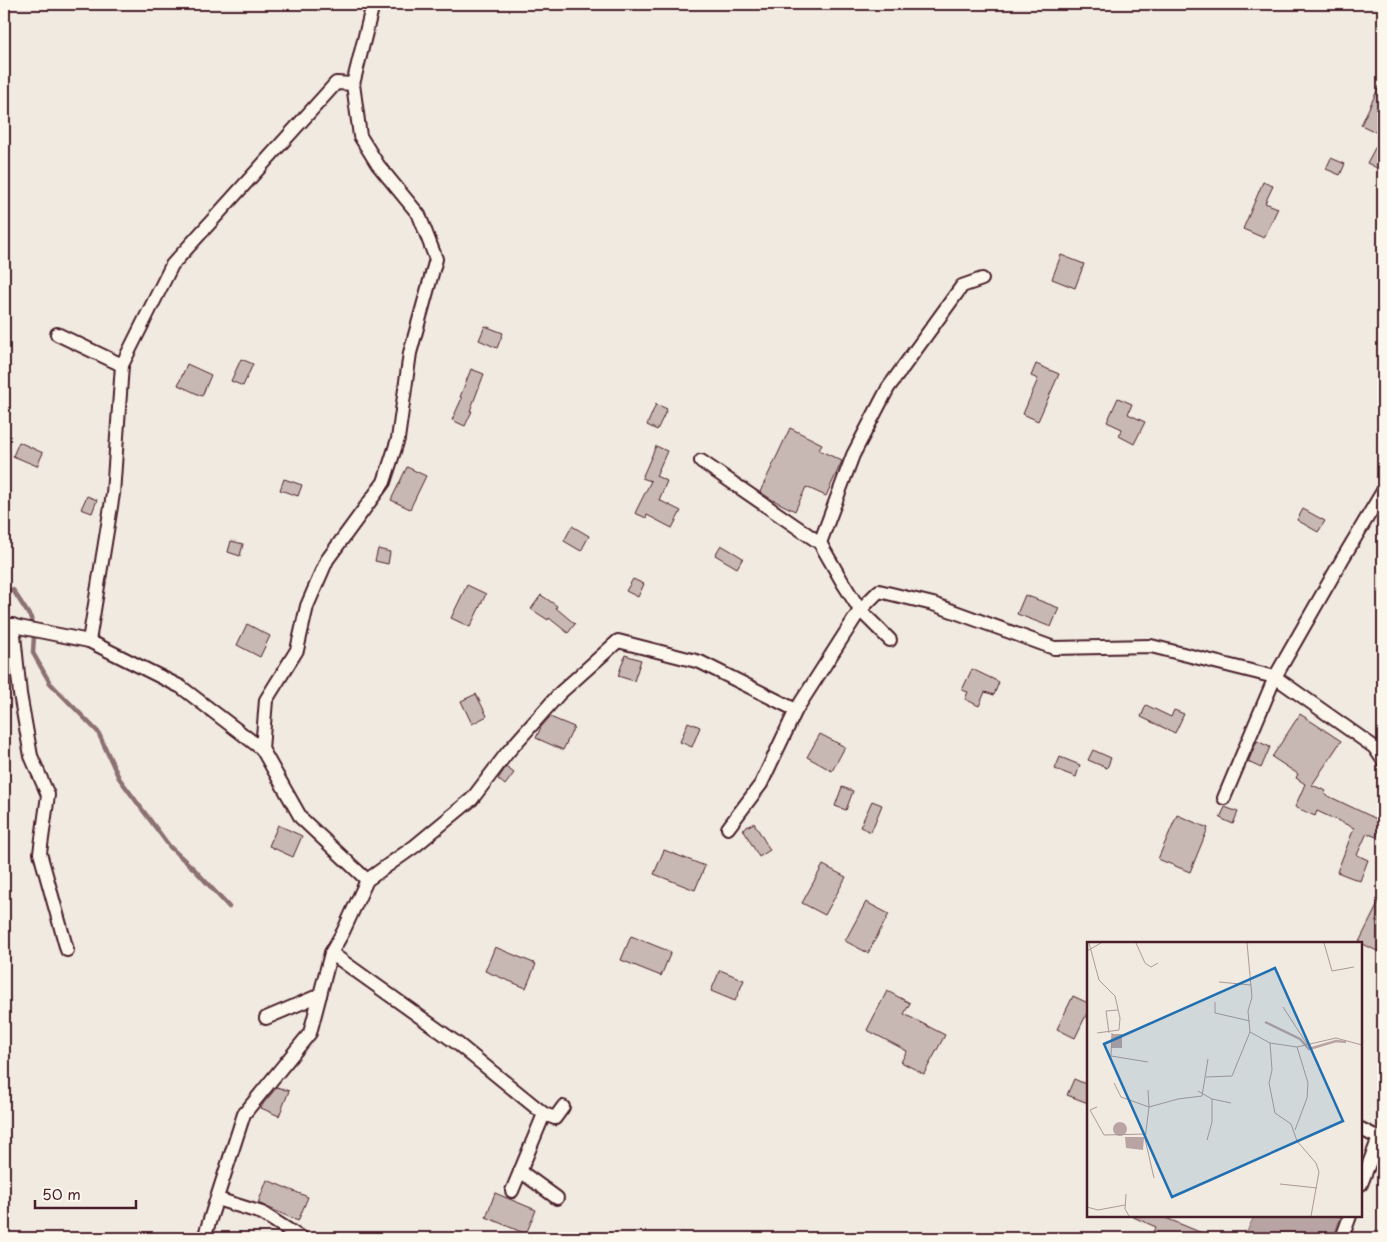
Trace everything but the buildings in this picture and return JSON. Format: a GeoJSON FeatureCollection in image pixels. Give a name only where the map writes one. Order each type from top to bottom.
{"type":"FeatureCollection","features":[{"type":"Feature","properties":{"kind":"street"},"geometry":{"type":"LineString","coordinates":[[262,749],[266,700],[297,650],[307,606],[327,560],[384,482],[398,439],[410,353],[436,259],[419,215],[378,165],[360,136],[353,84],[373,4]]}},
{"type":"Feature","properties":{"kind":"street"},"geometry":{"type":"LineString","coordinates":[[89,641],[114,494],[122,365],[172,265],[336,83],[353,84]]}},
{"type":"Feature","properties":{"kind":"street"},"geometry":{"type":"LineString","coordinates":[[820,543],[853,455],[888,388],[962,286],[982,279]]}},
{"type":"Feature","properties":{"kind":"street"},"geometry":{"type":"LineString","coordinates":[[57,334],[122,365]]}},
{"type":"Feature","properties":{"kind":"street"},"geometry":{"type":"LineString","coordinates":[[701,461],[820,543],[842,583],[860,610],[890,640]]}},
{"type":"Feature","properties":{"kind":"street"},"geometry":{"type":"LineString","coordinates":[[1224,798],[1275,677],[1342,558],[1379,505],[1383,491]]}},
{"type":"Feature","properties":{"kind":"street"},"geometry":{"type":"LineString","coordinates":[[728,828],[762,784],[796,710],[860,610],[878,591],[933,604],[1054,648],[1151,646],[1275,677],[1374,747],[1383,760]]}},
{"type":"Feature","properties":{"kind":"street"},"geometry":{"type":"LineString","coordinates":[[67,950],[40,853],[48,795],[31,756],[8,624],[89,641],[181,686],[262,749],[302,818],[367,880]]}},
{"type":"Feature","properties":{"kind":"street"},"geometry":{"type":"LineString","coordinates":[[204,1238],[244,1114],[310,1033],[331,953],[367,880],[415,846],[472,799],[508,753],[560,693],[618,641],[700,662],[796,710]]}},
{"type":"Feature","properties":{"kind":"street"},"geometry":{"type":"LineString","coordinates":[[331,953],[458,1044],[544,1114],[555,1118],[563,1108]]}},
{"type":"Feature","properties":{"kind":"street"},"geometry":{"type":"LineString","coordinates":[[266,1018],[320,994]]}},
{"type":"Feature","properties":{"kind":"street"},"geometry":{"type":"LineString","coordinates":[[512,1191],[544,1114]]}},
{"type":"Feature","properties":{"kind":"street"},"geometry":{"type":"LineString","coordinates":[[1362,1130],[1379,1138],[1362,1181]]}},
{"type":"Feature","properties":{"kind":"street"},"geometry":{"type":"LineString","coordinates":[[520,1171],[557,1198]]}},
{"type":"Feature","properties":{"kind":"street"},"geometry":{"type":"LineString","coordinates":[[217,1199],[262,1213],[301,1238]]}},
{"type":"Feature","properties":{"kind":"street"},"geometry":{"type":"LineString","coordinates":[[1342,1238],[1350,1217]]}},
{"type":"Feature","properties":{"kind":"shaded area"},"geometry":{"type":"Polygon","coordinates":[[[1254,1217],[1341,1217],[1333,1238],[1244,1238],[1254,1217]]]}},
{"type":"Feature","properties":{"kind":"waterway"},"geometry":{"type":"LineString","coordinates":[[4,590],[13,590],[31,618],[34,635],[33,653],[50,683],[98,732],[119,778],[170,847],[195,870],[229,907]]}}]}
